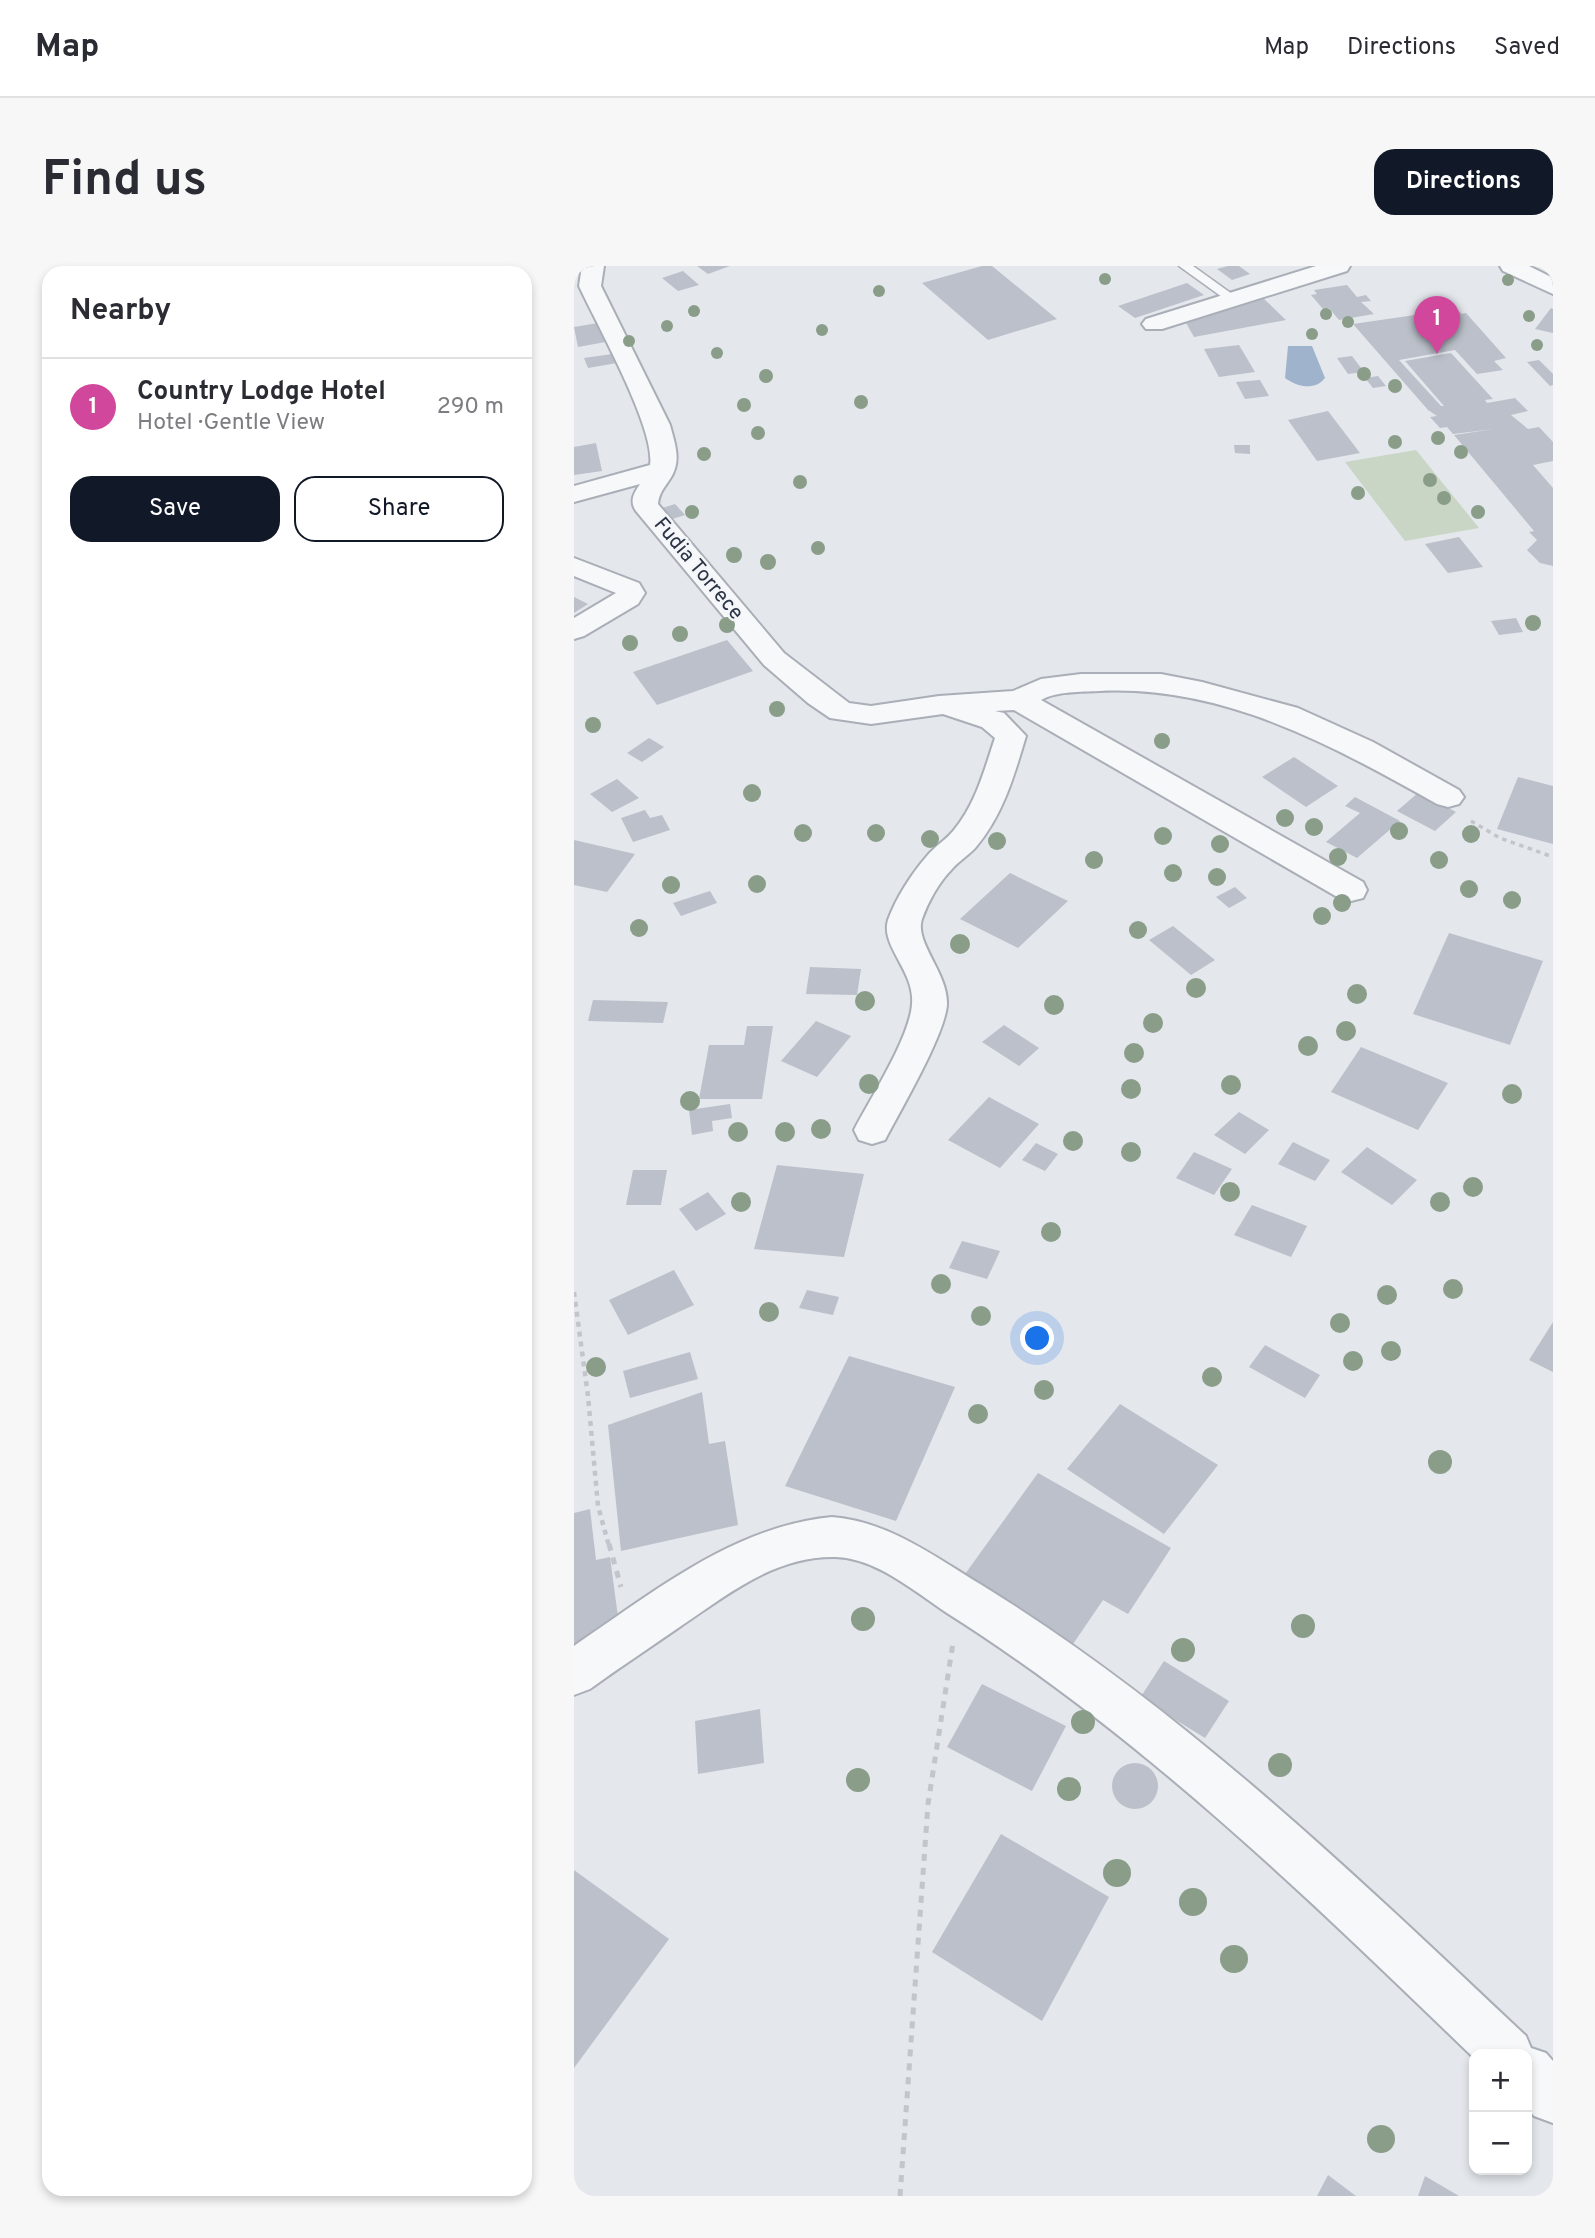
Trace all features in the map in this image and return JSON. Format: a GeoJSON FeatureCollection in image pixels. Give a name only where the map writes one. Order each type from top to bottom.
{"type":"FeatureCollection","features":[{"type":"Feature","properties":{"kind":"street"},"geometry":{"type":"LineString","coordinates":[[574,494],[662,470],[664,459],[657,425],[590,286],[593,266]]}},
{"type":"Feature","properties":{"kind":"street"},"geometry":{"type":"LineString","coordinates":[[1154,324],[1339,266]]}},
{"type":"Feature","properties":{"kind":"street"},"geometry":{"type":"LineString","coordinates":[[1511,266],[1553,287]]}},
{"type":"Feature","properties":{"kind":"street","name":"Fudia Torrece"},"geometry":{"type":"LineString","coordinates":[[662,470],[645,495],[645,505],[774,659],[818,696],[841,710],[871,715],[939,705]]}},
{"type":"Feature","properties":{"kind":"street"},"geometry":{"type":"LineString","coordinates":[[574,566],[629,589],[631,593],[628,598],[574,630]]}},
{"type":"Feature","properties":{"kind":"street"},"geometry":{"type":"LineString","coordinates":[[939,705],[1019,700],[1041,688],[1123,681],[1161,683],[1202,691],[1287,715],[1362,749],[1448,797]]}},
{"type":"Feature","properties":{"kind":"street"},"geometry":{"type":"LineString","coordinates":[[1019,700],[1351,890]]}},
{"type":"Feature","properties":{"kind":"street"},"geometry":{"type":"LineString","coordinates":[[872,1130],[919,1039],[930,1006],[928,982],[919,962],[905,942],[904,922],[933,872],[964,840],[990,802],[1011,736],[993,720],[939,705]]}},
{"type":"Feature","properties":{"kind":"street"},"geometry":{"type":"LineString","coordinates":[[574,1673],[733,1564],[788,1542],[834,1537],[875,1545],[1061,1660],[1258,1819],[1503,2049]]}},
{"type":"Feature","properties":{"kind":"street"},"geometry":{"type":"LineString","coordinates":[[1532,2077],[1553,2097]]}},
{"type":"Feature","properties":{"kind":"lane"},"geometry":{"type":"LineString","coordinates":[[1185,266],[1233,299]]}},
{"type":"Feature","properties":{"kind":"path"},"geometry":{"type":"LineString","coordinates":[[1448,797],[1464,817],[1500,838],[1553,857]]}},
{"type":"Feature","properties":{"kind":"path"},"geometry":{"type":"LineString","coordinates":[[574,1292],[588,1396],[598,1506],[633,1632]]}},
{"type":"Feature","properties":{"kind":"path"},"geometry":{"type":"LineString","coordinates":[[900,2196],[928,1804],[961,1596]]}},
{"type":"Feature","properties":{"kind":"green space"},"geometry":{"type":"Polygon","coordinates":[[[1416,450],[1479,528],[1405,541],[1345,462],[1416,450]]]}},
{"type":"Feature","properties":{"kind":"water"},"geometry":{"type":"Polygon","coordinates":[[[1288,346],[1312,346],[1325,378],[1316,385],[1306,386],[1285,378],[1288,346]]]}},
{"type":"Feature","properties":{"kind":"building"},"geometry":{"type":"Polygon","coordinates":[[[697,266],[730,266],[708,274],[697,266]]]}},
{"type":"Feature","properties":{"kind":"building"},"geometry":{"type":"Polygon","coordinates":[[[982,266],[992,266],[1057,319],[988,340],[922,283],[982,266]]]}},
{"type":"Feature","properties":{"kind":"building"},"geometry":{"type":"Polygon","coordinates":[[[1239,266],[1250,274],[1232,280],[1217,269],[1239,266]]]}},
{"type":"Feature","properties":{"kind":"building"},"geometry":{"type":"Polygon","coordinates":[[[683,271],[699,285],[678,291],[662,278],[683,271]]]}},
{"type":"Feature","properties":{"kind":"building"},"geometry":{"type":"Polygon","coordinates":[[[1187,283],[1204,295],[1135,318],[1118,306],[1187,283]]]}},
{"type":"Feature","properties":{"kind":"building"},"geometry":{"type":"Polygon","coordinates":[[[1347,285],[1357,297],[1366,295],[1371,301],[1361,302],[1374,314],[1339,320],[1329,308],[1323,309],[1311,295],[1317,294],[1314,290],[1347,285]]]}},
{"type":"Feature","properties":{"kind":"building"},"geometry":{"type":"Polygon","coordinates":[[[1263,298],[1286,320],[1194,337],[1185,321],[1263,298]]]}},
{"type":"Feature","properties":{"kind":"building"},"geometry":{"type":"Polygon","coordinates":[[[1551,308],[1553,333],[1535,329],[1551,308]]]}},
{"type":"Feature","properties":{"kind":"building"},"geometry":{"type":"Polygon","coordinates":[[[1456,309],[1462,314],[1466,313],[1506,358],[1494,361],[1503,370],[1477,374],[1455,350],[1399,360],[1441,406],[1444,406],[1405,361],[1451,353],[1493,399],[1485,400],[1487,403],[1515,398],[1528,411],[1511,415],[1528,429],[1539,427],[1553,442],[1553,461],[1533,465],[1553,488],[1553,566],[1540,563],[1527,550],[1537,540],[1529,532],[1534,531],[1454,435],[1494,429],[1453,434],[1447,427],[1440,428],[1430,417],[1437,416],[1428,410],[1353,324],[1456,309]]]}},
{"type":"Feature","properties":{"kind":"building"},"geometry":{"type":"Polygon","coordinates":[[[604,322],[611,341],[578,347],[574,327],[604,322]]]}},
{"type":"Feature","properties":{"kind":"building"},"geometry":{"type":"Polygon","coordinates":[[[1239,345],[1255,372],[1219,377],[1204,349],[1239,345]]]}},
{"type":"Feature","properties":{"kind":"building"},"geometry":{"type":"Polygon","coordinates":[[[619,353],[623,362],[588,368],[584,358],[619,353]]]}},
{"type":"Feature","properties":{"kind":"building"},"geometry":{"type":"Polygon","coordinates":[[[1352,356],[1364,372],[1348,374],[1337,358],[1352,356]]]}},
{"type":"Feature","properties":{"kind":"building"},"geometry":{"type":"Polygon","coordinates":[[[1539,360],[1553,374],[1553,385],[1550,386],[1527,362],[1539,360]]]}},
{"type":"Feature","properties":{"kind":"building"},"geometry":{"type":"Polygon","coordinates":[[[1378,376],[1386,386],[1373,388],[1365,378],[1378,376]]]}},
{"type":"Feature","properties":{"kind":"building"},"geometry":{"type":"Polygon","coordinates":[[[1260,380],[1269,396],[1245,399],[1236,382],[1260,380]]]}},
{"type":"Feature","properties":{"kind":"building"},"geometry":{"type":"Polygon","coordinates":[[[1328,411],[1360,453],[1317,461],[1288,420],[1328,411]]]}},
{"type":"Feature","properties":{"kind":"building"},"geometry":{"type":"Polygon","coordinates":[[[596,443],[602,471],[574,475],[574,447],[596,443]]]}},
{"type":"Feature","properties":{"kind":"building"},"geometry":{"type":"Polygon","coordinates":[[[1234,445],[1250,445],[1250,454],[1235,453],[1234,445]]]}},
{"type":"Feature","properties":{"kind":"building"},"geometry":{"type":"Polygon","coordinates":[[[675,504],[685,515],[666,521],[656,510],[675,504]]]}},
{"type":"Feature","properties":{"kind":"building"},"geometry":{"type":"Polygon","coordinates":[[[1459,537],[1483,567],[1448,573],[1425,544],[1459,537]]]}},
{"type":"Feature","properties":{"kind":"building"},"geometry":{"type":"Polygon","coordinates":[[[574,597],[588,604],[574,613],[574,597]]]}},
{"type":"Feature","properties":{"kind":"building"},"geometry":{"type":"Polygon","coordinates":[[[1516,618],[1523,632],[1499,635],[1491,621],[1516,618]]]}},
{"type":"Feature","properties":{"kind":"building"},"geometry":{"type":"Polygon","coordinates":[[[727,640],[753,671],[657,705],[633,672],[727,640]]]}},
{"type":"Feature","properties":{"kind":"building"},"geometry":{"type":"Polygon","coordinates":[[[649,738],[664,747],[642,762],[627,753],[649,738]]]}},
{"type":"Feature","properties":{"kind":"building"},"geometry":{"type":"Polygon","coordinates":[[[1294,757],[1338,786],[1306,807],[1262,777],[1294,757]]]}},
{"type":"Feature","properties":{"kind":"building"},"geometry":{"type":"Polygon","coordinates":[[[1518,777],[1553,786],[1553,844],[1497,829],[1518,777]]]}},
{"type":"Feature","properties":{"kind":"building"},"geometry":{"type":"Polygon","coordinates":[[[617,779],[639,798],[612,812],[590,794],[617,779]]]}},
{"type":"Feature","properties":{"kind":"building"},"geometry":{"type":"Polygon","coordinates":[[[1419,792],[1456,812],[1435,831],[1397,811],[1419,792]]]}},
{"type":"Feature","properties":{"kind":"building"},"geometry":{"type":"Polygon","coordinates":[[[1355,797],[1400,821],[1357,858],[1326,842],[1360,813],[1345,806],[1355,797]]]}},
{"type":"Feature","properties":{"kind":"building"},"geometry":{"type":"Polygon","coordinates":[[[645,810],[650,818],[662,815],[670,830],[633,842],[621,818],[645,810]]]}},
{"type":"Feature","properties":{"kind":"building"},"geometry":{"type":"Polygon","coordinates":[[[574,840],[635,854],[607,892],[574,885],[574,840]]]}},
{"type":"Feature","properties":{"kind":"building"},"geometry":{"type":"Polygon","coordinates":[[[1010,873],[1068,901],[1018,948],[960,919],[1010,873]]]}},
{"type":"Feature","properties":{"kind":"building"},"geometry":{"type":"Polygon","coordinates":[[[1235,887],[1247,898],[1229,908],[1216,897],[1235,887]]]}},
{"type":"Feature","properties":{"kind":"building"},"geometry":{"type":"Polygon","coordinates":[[[710,891],[717,903],[681,916],[673,903],[710,891]]]}},
{"type":"Feature","properties":{"kind":"building"},"geometry":{"type":"Polygon","coordinates":[[[1173,926],[1215,960],[1191,975],[1149,940],[1173,926]]]}},
{"type":"Feature","properties":{"kind":"building"},"geometry":{"type":"Polygon","coordinates":[[[1449,933],[1543,961],[1510,1045],[1413,1014],[1449,933]]]}},
{"type":"Feature","properties":{"kind":"building"},"geometry":{"type":"Polygon","coordinates":[[[810,967],[861,969],[857,995],[806,994],[810,967]]]}},
{"type":"Feature","properties":{"kind":"building"},"geometry":{"type":"Polygon","coordinates":[[[593,1000],[668,1002],[663,1023],[588,1021],[593,1000]]]}},
{"type":"Feature","properties":{"kind":"building"},"geometry":{"type":"Polygon","coordinates":[[[816,1021],[851,1036],[817,1077],[781,1061],[816,1021]]]}},
{"type":"Feature","properties":{"kind":"building"},"geometry":{"type":"Polygon","coordinates":[[[1004,1025],[1039,1048],[1019,1066],[982,1042],[1004,1025]]]}},
{"type":"Feature","properties":{"kind":"building"},"geometry":{"type":"Polygon","coordinates":[[[747,1026],[773,1026],[762,1099],[699,1099],[709,1045],[744,1045],[747,1026]]]}},
{"type":"Feature","properties":{"kind":"building"},"geometry":{"type":"Polygon","coordinates":[[[1361,1047],[1448,1083],[1418,1130],[1331,1092],[1361,1047]]]}},
{"type":"Feature","properties":{"kind":"building"},"geometry":{"type":"Polygon","coordinates":[[[989,1097],[1039,1124],[1000,1168],[948,1140],[989,1097]]]}},
{"type":"Feature","properties":{"kind":"building"},"geometry":{"type":"Polygon","coordinates":[[[730,1104],[732,1118],[712,1121],[713,1131],[692,1135],[689,1110],[730,1104]]]}},
{"type":"Feature","properties":{"kind":"building"},"geometry":{"type":"Polygon","coordinates":[[[1239,1112],[1269,1130],[1245,1154],[1214,1135],[1239,1112]]]}},
{"type":"Feature","properties":{"kind":"building"},"geometry":{"type":"Polygon","coordinates":[[[1293,1142],[1330,1160],[1315,1181],[1278,1164],[1293,1142]]]}},
{"type":"Feature","properties":{"kind":"building"},"geometry":{"type":"Polygon","coordinates":[[[1036,1143],[1058,1154],[1045,1171],[1022,1160],[1036,1143]]]}},
{"type":"Feature","properties":{"kind":"building"},"geometry":{"type":"Polygon","coordinates":[[[1367,1147],[1417,1180],[1392,1205],[1341,1172],[1367,1147]]]}},
{"type":"Feature","properties":{"kind":"building"},"geometry":{"type":"Polygon","coordinates":[[[1194,1152],[1232,1169],[1214,1195],[1176,1178],[1194,1152]]]}},
{"type":"Feature","properties":{"kind":"building"},"geometry":{"type":"Polygon","coordinates":[[[777,1165],[864,1174],[844,1257],[754,1249],[777,1165]]]}},
{"type":"Feature","properties":{"kind":"building"},"geometry":{"type":"Polygon","coordinates":[[[633,1170],[667,1170],[661,1205],[626,1205],[633,1170]]]}},
{"type":"Feature","properties":{"kind":"building"},"geometry":{"type":"Polygon","coordinates":[[[708,1192],[726,1214],[696,1231],[679,1209],[708,1192]]]}},
{"type":"Feature","properties":{"kind":"building"},"geometry":{"type":"Polygon","coordinates":[[[1252,1205],[1307,1226],[1291,1257],[1234,1235],[1252,1205]]]}},
{"type":"Feature","properties":{"kind":"building"},"geometry":{"type":"Polygon","coordinates":[[[962,1241],[1000,1251],[987,1279],[949,1268],[962,1241]]]}},
{"type":"Feature","properties":{"kind":"building"},"geometry":{"type":"Polygon","coordinates":[[[674,1270],[694,1305],[628,1335],[609,1300],[674,1270]]]}},
{"type":"Feature","properties":{"kind":"building"},"geometry":{"type":"Polygon","coordinates":[[[807,1290],[839,1297],[833,1315],[799,1308],[807,1290]]]}},
{"type":"Feature","properties":{"kind":"building"},"geometry":{"type":"Polygon","coordinates":[[[1553,1322],[1553,1372],[1529,1360],[1553,1322]]]}},
{"type":"Feature","properties":{"kind":"building"},"geometry":{"type":"Polygon","coordinates":[[[1265,1345],[1320,1375],[1305,1398],[1249,1367],[1265,1345]]]}},
{"type":"Feature","properties":{"kind":"building"},"geometry":{"type":"Polygon","coordinates":[[[690,1352],[698,1379],[630,1398],[623,1371],[690,1352]]]}},
{"type":"Feature","properties":{"kind":"building"},"geometry":{"type":"Polygon","coordinates":[[[849,1356],[955,1387],[896,1521],[785,1486],[849,1356]]]}},
{"type":"Feature","properties":{"kind":"building"},"geometry":{"type":"Polygon","coordinates":[[[702,1392],[709,1444],[725,1441],[738,1525],[621,1551],[608,1425],[702,1392]]]}},
{"type":"Feature","properties":{"kind":"building"},"geometry":{"type":"Polygon","coordinates":[[[1120,1404],[1218,1465],[1164,1534],[1067,1469],[1120,1404]]]}},
{"type":"Feature","properties":{"kind":"building"},"geometry":{"type":"Polygon","coordinates":[[[1038,1473],[1171,1548],[1128,1614],[1103,1600],[1071,1647],[960,1581],[1038,1473]]]}},
{"type":"Feature","properties":{"kind":"building"},"geometry":{"type":"Polygon","coordinates":[[[590,1509],[596,1560],[610,1557],[620,1632],[574,1644],[574,1513],[590,1509]]]}},
{"type":"Feature","properties":{"kind":"building"},"geometry":{"type":"Polygon","coordinates":[[[1164,1661],[1229,1701],[1205,1738],[1140,1698],[1164,1661]]]}},
{"type":"Feature","properties":{"kind":"building"},"geometry":{"type":"Polygon","coordinates":[[[982,1684],[1066,1726],[1032,1791],[947,1747],[982,1684]]]}},
{"type":"Feature","properties":{"kind":"building"},"geometry":{"type":"Polygon","coordinates":[[[760,1709],[764,1763],[698,1774],[695,1721],[760,1709]]]}},
{"type":"Feature","properties":{"kind":"building"},"geometry":{"type":"Polygon","coordinates":[[[1135,1763],[1151,1770],[1158,1786],[1151,1802],[1135,1809],[1119,1802],[1112,1786],[1119,1770],[1135,1763]]]}},
{"type":"Feature","properties":{"kind":"building"},"geometry":{"type":"Polygon","coordinates":[[[1001,1834],[1109,1897],[1042,2021],[932,1952],[1001,1834]]]}},
{"type":"Feature","properties":{"kind":"building"},"geometry":{"type":"Polygon","coordinates":[[[574,1870],[669,1939],[574,2068],[574,1870]]]}},
{"type":"Feature","properties":{"kind":"building"},"geometry":{"type":"Polygon","coordinates":[[[1328,2175],[1356,2196],[1317,2196],[1328,2175]]]}},
{"type":"Feature","properties":{"kind":"building"},"geometry":{"type":"Polygon","coordinates":[[[1425,2176],[1459,2196],[1418,2196],[1425,2176]]]}},
{"type":"Feature","properties":{"kind":"place","name":"Country Lodge Hotel"},"geometry":{"type":"Point","coordinates":[1437,354]}}]}
